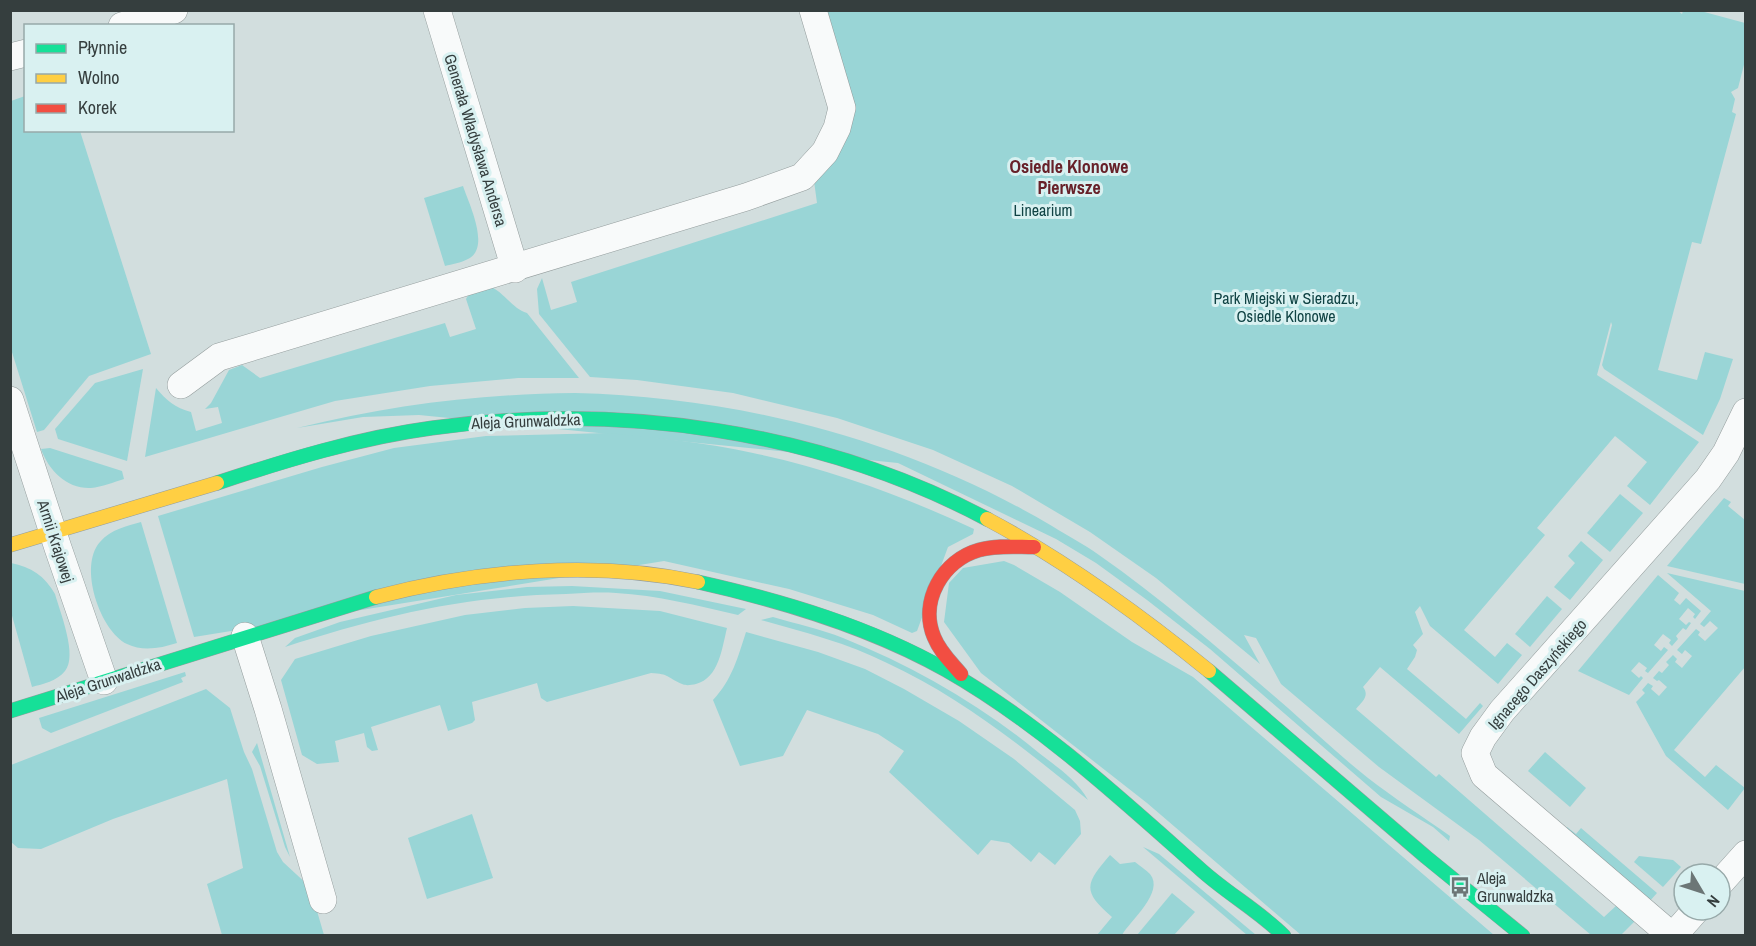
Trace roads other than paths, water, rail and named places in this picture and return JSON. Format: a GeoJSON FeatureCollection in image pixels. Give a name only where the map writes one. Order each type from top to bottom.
{"type":"FeatureCollection","features":[{"type":"Feature","properties":{"kind":"street"},"geometry":{"type":"LineString","coordinates":[[128,24],[174,10]]}},
{"type":"Feature","properties":{"kind":"street","name":"Generała Władysława Andersa"},"geometry":{"type":"LineString","coordinates":[[437,10],[515,268]]}},
{"type":"Feature","properties":{"kind":"street"},"geometry":{"type":"LineString","coordinates":[[181,385],[219,357],[746,197],[802,177],[825,152],[837,128],[842,108],[813,10]]}},
{"type":"Feature","properties":{"kind":"street","name":"Armii Krajowej"},"geometry":{"type":"LineString","coordinates":[[10,400],[52,532],[104,681]]}},
{"type":"Feature","properties":{"kind":"street","name":"Ignacego Daszyńskiego"},"geometry":{"type":"LineString","coordinates":[[1673,936],[1484,775],[1474,753],[1502,711],[1708,479],[1726,453],[1746,412]]}},
{"type":"Feature","properties":{"kind":"street","name":"Aleja Grunwaldzka"},"geometry":{"type":"LineString","coordinates":[[10,545],[313,452],[420,429],[482,422],[556,418],[647,420],[727,431],[781,444],[849,462],[920,487],[977,514],[1035,547],[1102,590],[1199,662],[1451,879],[1523,936]]}},
{"type":"Feature","properties":{"kind":"street","name":"Aleja Grunwaldzka"},"geometry":{"type":"LineString","coordinates":[[967,682],[940,649],[933,631],[929,612],[931,594],[938,579],[948,568],[969,553],[987,548],[1035,547]]}},
{"type":"Feature","properties":{"kind":"street","name":"Aleja Grunwaldzka"},"geometry":{"type":"LineString","coordinates":[[10,711],[374,597],[473,578],[551,572],[622,573],[679,579],[734,590],[848,623],[926,658],[967,682],[1026,724],[1079,766],[1226,891],[1267,919],[1284,936]]}},
{"type":"Feature","properties":{"kind":"street"},"geometry":{"type":"LineString","coordinates":[[245,636],[323,900]]}},
{"type":"Feature","properties":{"kind":"street"},"geometry":{"type":"LineString","coordinates":[[1732,870],[1746,854]]}},
{"type":"Feature","properties":{"kind":"street"},"geometry":{"type":"LineString","coordinates":[[1673,936],[1685,922]]}},
{"type":"Feature","properties":{"kind":"place","name":"Aleja Grunwaldzka"},"geometry":{"type":"Point","coordinates":[1460,887]}},
{"type":"Feature","properties":{"kind":"district","name":"Osiedle Klonowe Pierwsze"},"geometry":{"type":"Point","coordinates":[1069,177]}},
{"type":"Feature","properties":{"kind":"park label","name":"Linearium"},"geometry":{"type":"Point","coordinates":[1043,210]}},
{"type":"Feature","properties":{"kind":"park label","name":"Park Miejski w Sieradzu, Osiedle Klonowe"},"geometry":{"type":"Point","coordinates":[1286,307]}}]}
